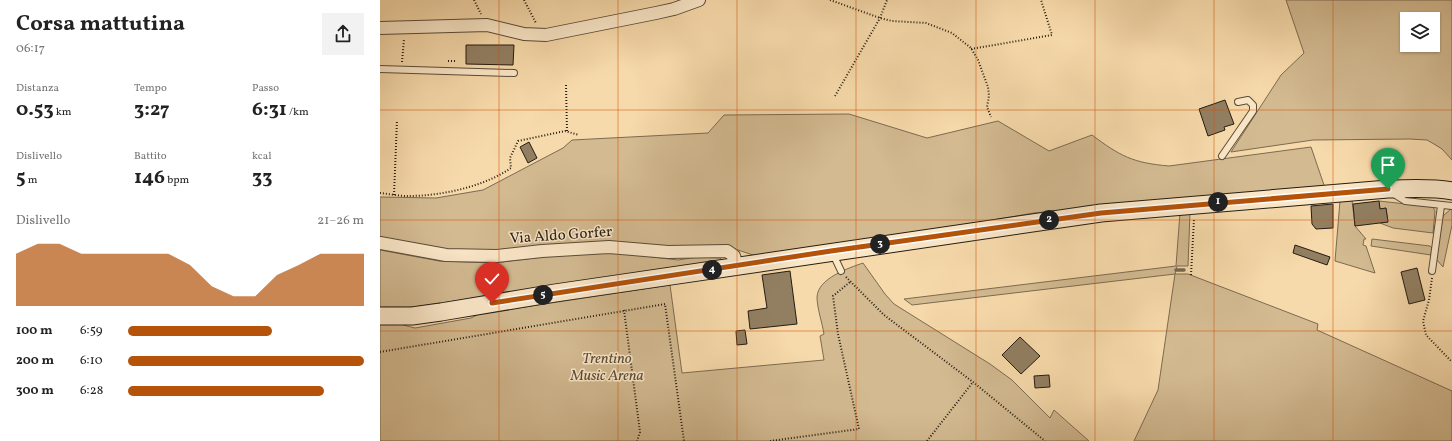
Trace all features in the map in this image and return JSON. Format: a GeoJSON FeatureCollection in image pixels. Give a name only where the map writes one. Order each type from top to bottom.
{"type":"FeatureCollection","features":[{"type":"Feature","properties":{"kind":"main road"},"geometry":{"type":"LineString","coordinates":[[380,316],[412,316],[441,312],[831,251],[1101,213],[1388,189],[1426,188],[1452,191]]}},
{"type":"Feature","properties":{"kind":"street"},"geometry":{"type":"LineString","coordinates":[[380,28],[487,26],[524,34],[546,35],[662,12],[699,0]]}},
{"type":"Feature","properties":{"kind":"street","name":"Via Aldo Gorfer"},"geometry":{"type":"LineString","coordinates":[[380,243],[446,255],[497,256],[542,251],[609,247],[668,252],[728,251],[734,256],[737,266]]}},
{"type":"Feature","properties":{"kind":"lane"},"geometry":{"type":"LineString","coordinates":[[380,69],[514,73]]}},
{"type":"Feature","properties":{"kind":"lane"},"geometry":{"type":"LineString","coordinates":[[1222,156],[1252,111],[1253,105],[1248,100],[1238,102]]}},
{"type":"Feature","properties":{"kind":"lane"},"geometry":{"type":"LineString","coordinates":[[1388,189],[1405,200],[1441,206],[1452,206]]}},
{"type":"Feature","properties":{"kind":"lane"},"geometry":{"type":"LineString","coordinates":[[1432,271],[1441,206]]}},
{"type":"Feature","properties":{"kind":"lane"},"geometry":{"type":"LineString","coordinates":[[831,251],[841,272]]}},
{"type":"Feature","properties":{"kind":"path"},"geometry":{"type":"LineString","coordinates":[[524,0],[538,26]]}},
{"type":"Feature","properties":{"kind":"path"},"geometry":{"type":"LineString","coordinates":[[830,0],[880,18],[926,23],[952,33],[971,49],[978,60],[988,87],[989,96],[987,107],[991,117]]}},
{"type":"Feature","properties":{"kind":"path"},"geometry":{"type":"LineString","coordinates":[[835,96],[880,18],[887,0]]}},
{"type":"Feature","properties":{"kind":"path"},"geometry":{"type":"LineString","coordinates":[[971,49],[1052,34],[1041,0]]}},
{"type":"Feature","properties":{"kind":"path"},"geometry":{"type":"LineString","coordinates":[[402,69],[405,28]]}},
{"type":"Feature","properties":{"kind":"path"},"geometry":{"type":"LineString","coordinates":[[566,85],[567,131]]}},
{"type":"Feature","properties":{"kind":"path"},"geometry":{"type":"LineString","coordinates":[[394,195],[397,120]]}},
{"type":"Feature","properties":{"kind":"path"},"geometry":{"type":"LineString","coordinates":[[380,193],[406,196],[438,195],[467,188],[500,176],[511,168],[510,158],[518,141],[567,131],[570,134],[579,135]]}},
{"type":"Feature","properties":{"kind":"path"},"geometry":{"type":"LineString","coordinates":[[1192,275],[1195,204]]}},
{"type":"Feature","properties":{"kind":"path"},"geometry":{"type":"LineString","coordinates":[[1432,271],[1429,300],[1423,321],[1426,335],[1452,362]]}},
{"type":"Feature","properties":{"kind":"path"},"geometry":{"type":"LineString","coordinates":[[841,272],[884,315],[973,382],[1045,441]]}},
{"type":"Feature","properties":{"kind":"path"},"geometry":{"type":"LineString","coordinates":[[770,441],[859,430],[838,334],[833,296],[851,282]]}},
{"type":"Feature","properties":{"kind":"path"},"geometry":{"type":"LineString","coordinates":[[380,352],[665,304],[684,441]]}},
{"type":"Feature","properties":{"kind":"path"},"geometry":{"type":"LineString","coordinates":[[624,310],[640,432],[637,441]]}},
{"type":"Feature","properties":{"kind":"path"},"geometry":{"type":"LineString","coordinates":[[928,441],[973,382]]}},
{"type":"Feature","properties":{"kind":"green space"},"geometry":{"type":"Polygon","coordinates":[[[1286,0],[1452,0],[1452,160],[1442,149],[1427,140],[1410,139],[1313,140],[1231,152],[1281,75],[1304,53],[1286,0]]]}},
{"type":"Feature","properties":{"kind":"green space"},"geometry":{"type":"Polygon","coordinates":[[[849,114],[927,138],[998,121],[1049,151],[1092,135],[1119,153],[1128,157],[1146,163],[1169,166],[1311,147],[1325,188],[1034,213],[849,244],[756,256],[726,246],[494,253],[446,251],[380,239],[380,197],[436,198],[483,190],[563,148],[572,140],[708,133],[724,115],[849,114]]]}},
{"type":"Feature","properties":{"kind":"green space"},"geometry":{"type":"Polygon","coordinates":[[[1352,200],[1355,226],[1366,239],[1364,239],[1363,245],[1366,246],[1375,273],[1335,261],[1340,201],[1352,200]]]}},
{"type":"Feature","properties":{"kind":"green space"},"geometry":{"type":"Polygon","coordinates":[[[1379,201],[1433,207],[1435,211],[1433,233],[1393,228],[1380,223],[1388,222],[1386,208],[1380,209],[1379,201]]]}},
{"type":"Feature","properties":{"kind":"green space"},"geometry":{"type":"Polygon","coordinates":[[[1451,209],[1452,225],[1443,267],[1436,259],[1443,216],[1451,209]]]}},
{"type":"Feature","properties":{"kind":"green space"},"geometry":{"type":"Polygon","coordinates":[[[1190,212],[1188,266],[1177,266],[1175,274],[912,305],[904,299],[1176,266],[1180,213],[1190,212]]]}},
{"type":"Feature","properties":{"kind":"green space"},"geometry":{"type":"Polygon","coordinates":[[[1372,239],[1430,246],[1432,248],[1431,255],[1371,246],[1372,239]]]}},
{"type":"Feature","properties":{"kind":"green space"},"geometry":{"type":"Polygon","coordinates":[[[380,250],[439,261],[494,263],[567,254],[611,252],[678,260],[698,257],[720,258],[722,261],[414,307],[380,307],[380,250]]]}},
{"type":"Feature","properties":{"kind":"green space","name":"Trentino Music Arena"},"geometry":{"type":"Polygon","coordinates":[[[863,263],[894,304],[990,364],[1012,380],[1050,418],[1054,410],[1089,441],[380,441],[380,320],[403,320],[403,325],[415,328],[471,318],[479,314],[670,285],[682,373],[824,360],[820,336],[824,334],[817,301],[819,290],[828,279],[863,263]]]}},
{"type":"Feature","properties":{"kind":"green space"},"geometry":{"type":"Polygon","coordinates":[[[1175,274],[1188,274],[1318,324],[1317,330],[1452,391],[1452,441],[1134,441],[1158,390],[1175,274]]]}},
{"type":"Feature","properties":{"kind":"building"},"geometry":{"type":"Polygon","coordinates":[[[466,45],[514,45],[513,65],[466,64],[466,45]]]}},
{"type":"Feature","properties":{"kind":"building"},"geometry":{"type":"Polygon","coordinates":[[[1225,100],[1234,124],[1224,127],[1225,130],[1208,136],[1199,109],[1225,100]]]}},
{"type":"Feature","properties":{"kind":"building"},"geometry":{"type":"Polygon","coordinates":[[[529,142],[537,158],[528,163],[520,147],[529,142]]]}},
{"type":"Feature","properties":{"kind":"building"},"geometry":{"type":"Polygon","coordinates":[[[1379,201],[1380,209],[1386,208],[1388,222],[1355,226],[1353,204],[1379,201]]]}},
{"type":"Feature","properties":{"kind":"building"},"geometry":{"type":"Polygon","coordinates":[[[1333,204],[1333,228],[1316,229],[1312,224],[1311,206],[1333,204]]]}},
{"type":"Feature","properties":{"kind":"building"},"geometry":{"type":"Polygon","coordinates":[[[1295,245],[1330,257],[1327,265],[1293,253],[1295,245]]]}},
{"type":"Feature","properties":{"kind":"building"},"geometry":{"type":"Polygon","coordinates":[[[1417,268],[1425,300],[1409,304],[1401,272],[1417,268]]]}},
{"type":"Feature","properties":{"kind":"building"},"geometry":{"type":"Polygon","coordinates":[[[790,271],[797,324],[750,329],[748,311],[767,308],[762,275],[790,271]]]}},
{"type":"Feature","properties":{"kind":"building"},"geometry":{"type":"Polygon","coordinates":[[[745,330],[747,344],[737,345],[736,331],[745,330]]]}},
{"type":"Feature","properties":{"kind":"building"},"geometry":{"type":"Polygon","coordinates":[[[1020,337],[1040,356],[1021,374],[1002,355],[1020,337]]]}},
{"type":"Feature","properties":{"kind":"building"},"geometry":{"type":"Polygon","coordinates":[[[1049,375],[1050,387],[1035,388],[1034,376],[1049,375]]]}},
{"type":"Feature","properties":{"kind":"waterway"},"geometry":{"type":"LineString","coordinates":[[1176,270],[1184,270]]}},
{"type":"Feature","properties":{"kind":"route"},"geometry":{"type":"LineString","coordinates":[[492,303],[1052,219],[1101,213],[1388,189]]}}]}
